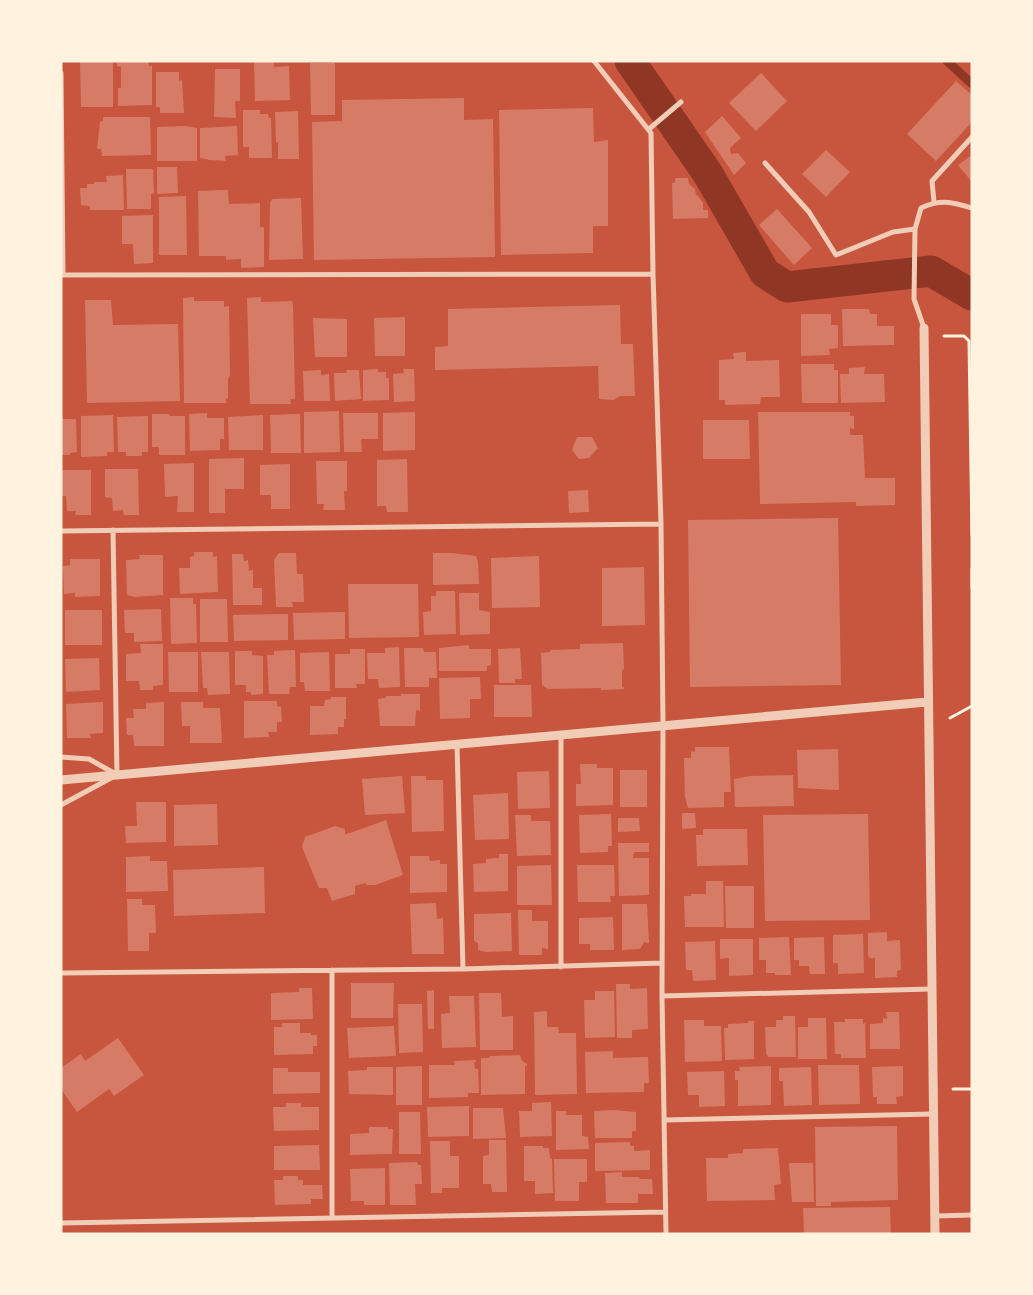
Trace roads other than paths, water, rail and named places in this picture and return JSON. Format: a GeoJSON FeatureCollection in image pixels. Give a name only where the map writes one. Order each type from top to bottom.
{"type":"FeatureCollection","features":[{"type":"Feature","properties":{"kind":"street"},"geometry":{"type":"LineString","coordinates":[[594,61],[651,133],[653,274],[661,524],[663,725],[662,996],[666,1234]]}},
{"type":"Feature","properties":{"kind":"street"},"geometry":{"type":"LineString","coordinates":[[61,73],[62,275],[653,274]]}},
{"type":"Feature","properties":{"kind":"street"},"geometry":{"type":"LineString","coordinates":[[648,129],[681,102]]}},
{"type":"Feature","properties":{"kind":"street"},"geometry":{"type":"LineString","coordinates":[[934,202],[932,180],[972,137]]}},
{"type":"Feature","properties":{"kind":"street"},"geometry":{"type":"LineString","coordinates":[[765,163],[809,212],[836,255],[893,232],[915,229]]}},
{"type":"Feature","properties":{"kind":"street"},"geometry":{"type":"LineString","coordinates":[[935,1234],[927,702],[924,328],[914,299],[914,253],[915,229],[921,208],[934,202],[953,203],[972,208]]}},
{"type":"Feature","properties":{"kind":"street"},"geometry":{"type":"LineString","coordinates":[[61,531],[661,524]]}},
{"type":"Feature","properties":{"kind":"street"},"geometry":{"type":"LineString","coordinates":[[113,530],[117,775]]}},
{"type":"Feature","properties":{"kind":"street"},"geometry":{"type":"LineString","coordinates":[[61,780],[927,702]]}},
{"type":"Feature","properties":{"kind":"street"},"geometry":{"type":"LineString","coordinates":[[561,735],[561,967]]}},
{"type":"Feature","properties":{"kind":"street"},"geometry":{"type":"LineString","coordinates":[[457,744],[463,969]]}},
{"type":"Feature","properties":{"kind":"street"},"geometry":{"type":"LineString","coordinates":[[61,757],[89,759],[117,775]]}},
{"type":"Feature","properties":{"kind":"street"},"geometry":{"type":"LineString","coordinates":[[61,805],[117,775]]}},
{"type":"Feature","properties":{"kind":"street"},"geometry":{"type":"LineString","coordinates":[[61,973],[463,969],[662,964]]}},
{"type":"Feature","properties":{"kind":"street"},"geometry":{"type":"LineString","coordinates":[[332,970],[332,1218]]}},
{"type":"Feature","properties":{"kind":"street"},"geometry":{"type":"LineString","coordinates":[[662,996],[931,989]]}},
{"type":"Feature","properties":{"kind":"street"},"geometry":{"type":"LineString","coordinates":[[664,1120],[933,1114]]}},
{"type":"Feature","properties":{"kind":"street"},"geometry":{"type":"LineString","coordinates":[[61,1223],[665,1212]]}},
{"type":"Feature","properties":{"kind":"street"},"geometry":{"type":"LineString","coordinates":[[935,1216],[972,1215]]}},
{"type":"Feature","properties":{"kind":"waterway"},"geometry":{"type":"LineString","coordinates":[[630,61],[708,174],[765,273],[787,287],[931,271],[972,295]]}},
{"type":"Feature","properties":{"kind":"waterway"},"geometry":{"type":"LineString","coordinates":[[947,61],[972,84]]}}]}
